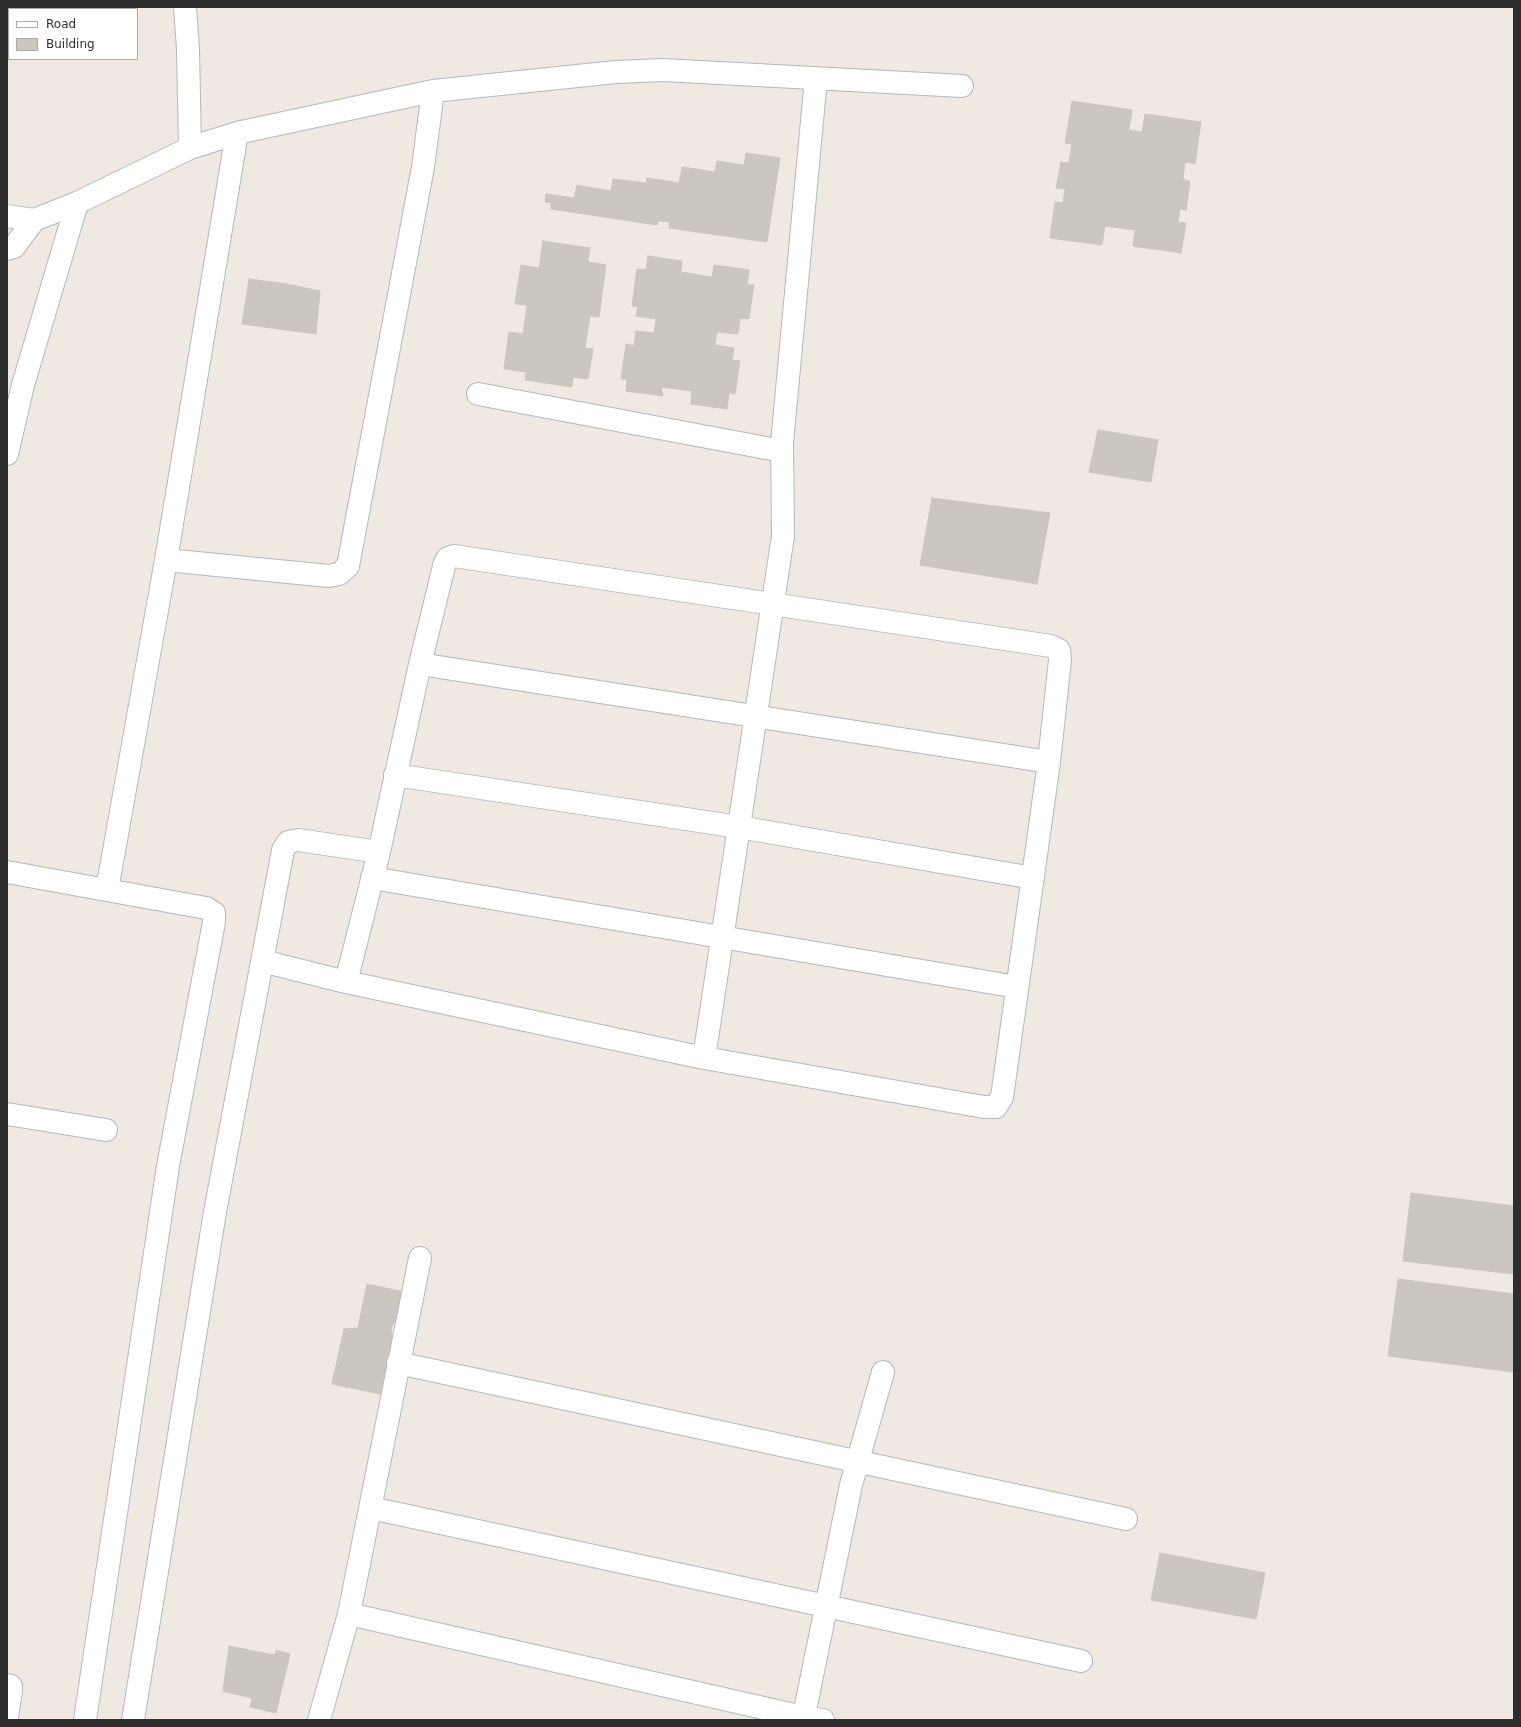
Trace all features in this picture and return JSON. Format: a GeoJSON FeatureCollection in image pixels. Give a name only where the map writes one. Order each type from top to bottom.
{"type":"FeatureCollection","features":[{"type":"Feature","properties":{"kind":"street"},"geometry":{"type":"LineString","coordinates":[[185,7],[188,50],[190,148]]}},
{"type":"Feature","properties":{"kind":"street"},"geometry":{"type":"LineString","coordinates":[[7,216],[34,220],[76,203],[190,148],[237,133],[433,91],[642,70],[962,86]]}},
{"type":"Feature","properties":{"kind":"street"},"geometry":{"type":"LineString","coordinates":[[704,1058],[783,537],[782,451],[816,78]]}},
{"type":"Feature","properties":{"kind":"street"},"geometry":{"type":"LineString","coordinates":[[166,560],[329,576],[340,574],[348,566],[424,167],[433,91]]}},
{"type":"Feature","properties":{"kind":"street"},"geometry":{"type":"LineString","coordinates":[[107,890],[166,560],[237,133]]}},
{"type":"Feature","properties":{"kind":"street"},"geometry":{"type":"LineString","coordinates":[[7,454],[15,389],[76,203]]}},
{"type":"Feature","properties":{"kind":"street"},"geometry":{"type":"LineString","coordinates":[[7,249],[14,247],[34,220]]}},
{"type":"Feature","properties":{"kind":"street"},"geometry":{"type":"LineString","coordinates":[[478,394],[782,451]]}},
{"type":"Feature","properties":{"kind":"street"},"geometry":{"type":"LineString","coordinates":[[262,961],[346,982],[704,1058],[984,1107],[996,1107],[1002,1098],[1049,762],[1060,660],[1059,650],[1051,646],[454,556],[448,558],[445,562],[420,664],[372,878],[346,982]]}},
{"type":"Feature","properties":{"kind":"street"},"geometry":{"type":"LineString","coordinates":[[420,664],[1049,762]]}},
{"type":"Feature","properties":{"kind":"street"},"geometry":{"type":"LineString","coordinates":[[395,775],[739,827],[1033,878]]}},
{"type":"Feature","properties":{"kind":"street"},"geometry":{"type":"LineString","coordinates":[[133,1720],[215,1212],[283,850],[288,842],[298,840],[378,852]]}},
{"type":"Feature","properties":{"kind":"street"},"geometry":{"type":"LineString","coordinates":[[7,872],[206,908],[214,913],[214,922],[168,1166],[85,1720]]}},
{"type":"Feature","properties":{"kind":"street"},"geometry":{"type":"LineString","coordinates":[[372,878],[1017,987]]}},
{"type":"Feature","properties":{"kind":"street"},"geometry":{"type":"LineString","coordinates":[[7,1114],[106,1130]]}},
{"type":"Feature","properties":{"kind":"street"},"geometry":{"type":"LineString","coordinates":[[319,1720],[349,1614],[420,1258]]}},
{"type":"Feature","properties":{"kind":"street"},"geometry":{"type":"LineString","coordinates":[[398,1364],[1126,1519]]}},
{"type":"Feature","properties":{"kind":"street"},"geometry":{"type":"LineString","coordinates":[[349,1614],[810,1719],[826,1606],[851,1485],[883,1372]]}},
{"type":"Feature","properties":{"kind":"street"},"geometry":{"type":"LineString","coordinates":[[370,1508],[1080,1662]]}},
{"type":"Feature","properties":{"kind":"street"},"geometry":{"type":"LineString","coordinates":[[7,1685],[11,1686],[11,1691],[7,1717]]}},
{"type":"Feature","properties":{"kind":"building"},"geometry":{"type":"Polygon","coordinates":[[[1072,101],[1132,110],[1129,130],[1142,132],[1145,114],[1201,122],[1195,164],[1185,162],[1183,179],[1190,182],[1186,210],[1180,209],[1178,222],[1186,223],[1181,253],[1133,246],[1135,230],[1105,226],[1102,245],[1050,238],[1055,202],[1063,203],[1065,189],[1056,188],[1061,162],[1069,163],[1072,144],[1065,143],[1072,101]]]}},
{"type":"Feature","properties":{"kind":"building"},"geometry":{"type":"Polygon","coordinates":[[[746,153],[780,158],[767,242],[669,228],[670,222],[658,221],[657,225],[551,209],[551,203],[545,202],[546,194],[574,198],[577,185],[611,191],[613,179],[646,183],[647,178],[679,183],[682,167],[715,172],[717,161],[744,165],[746,153]]]}},
{"type":"Feature","properties":{"kind":"building"},"geometry":{"type":"Polygon","coordinates":[[[543,241],[590,248],[588,262],[606,265],[599,317],[590,316],[585,348],[593,349],[588,379],[573,377],[572,387],[525,380],[526,372],[504,369],[509,332],[523,334],[527,305],[515,304],[521,265],[539,268],[543,241]]]}},
{"type":"Feature","properties":{"kind":"building"},"geometry":{"type":"Polygon","coordinates":[[[648,256],[682,261],[681,272],[712,277],[714,265],[749,270],[747,285],[754,285],[749,319],[740,318],[738,334],[717,332],[715,345],[734,348],[732,360],[740,361],[735,394],[729,393],[727,409],[691,404],[692,391],[661,387],[663,396],[626,391],[627,379],[621,379],[626,344],[634,346],[636,331],[654,333],[656,319],[636,316],[638,307],[632,306],[637,269],[646,270],[648,256]]]}},
{"type":"Feature","properties":{"kind":"building"},"geometry":{"type":"Polygon","coordinates":[[[249,279],[287,284],[320,291],[316,334],[242,324],[249,279]]]}},
{"type":"Feature","properties":{"kind":"building"},"geometry":{"type":"Polygon","coordinates":[[[1098,430],[1158,440],[1151,482],[1089,472],[1098,430]]]}},
{"type":"Feature","properties":{"kind":"building"},"geometry":{"type":"Polygon","coordinates":[[[932,498],[1050,513],[1037,584],[920,565],[932,498]]]}},
{"type":"Feature","properties":{"kind":"building"},"geometry":{"type":"Polygon","coordinates":[[[1411,1193],[1514,1206],[1514,1274],[1403,1261],[1411,1193]]]}},
{"type":"Feature","properties":{"kind":"building"},"geometry":{"type":"Polygon","coordinates":[[[1398,1279],[1514,1294],[1514,1372],[1388,1356],[1398,1279]]]}},
{"type":"Feature","properties":{"kind":"building"},"geometry":{"type":"Polygon","coordinates":[[[367,1284],[404,1292],[398,1320],[393,1324],[391,1329],[392,1339],[380,1394],[332,1384],[344,1329],[358,1328],[367,1284]]]}},
{"type":"Feature","properties":{"kind":"building"},"geometry":{"type":"Polygon","coordinates":[[[1160,1553],[1265,1573],[1256,1619],[1151,1600],[1160,1553]]]}},
{"type":"Feature","properties":{"kind":"building"},"geometry":{"type":"Polygon","coordinates":[[[229,1646],[274,1655],[277,1650],[290,1654],[276,1713],[250,1707],[252,1698],[223,1691],[229,1646]]]}}]}
